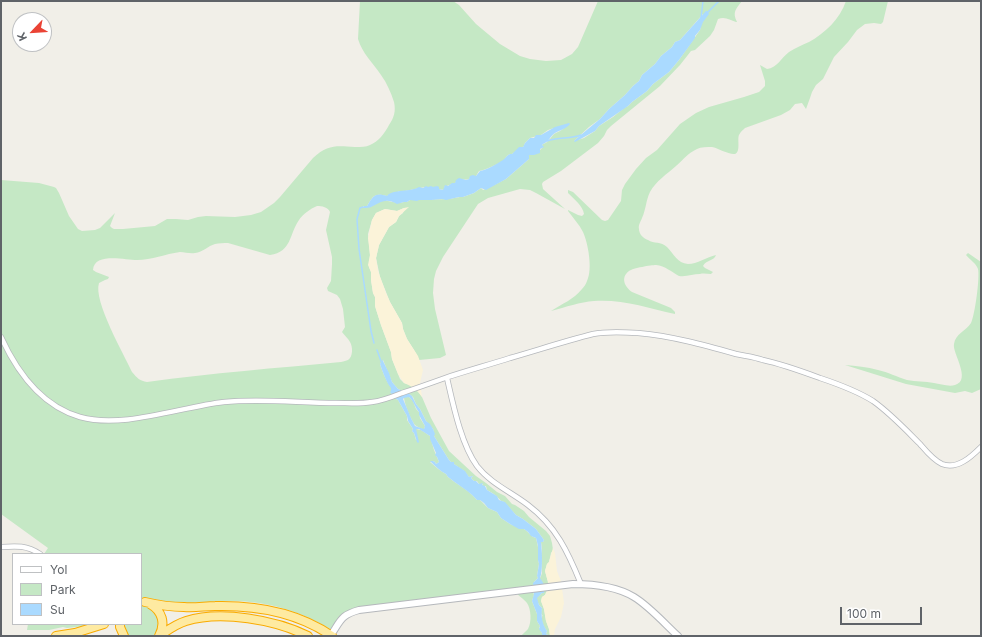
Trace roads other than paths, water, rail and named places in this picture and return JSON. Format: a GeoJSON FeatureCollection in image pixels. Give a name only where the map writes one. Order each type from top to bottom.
{"type":"FeatureCollection","features":[{"type":"Feature","properties":{"kind":"highway"},"geometry":{"type":"LineString","coordinates":[[143,602],[180,607],[231,606],[265,609],[281,612],[295,617],[332,635]]}},
{"type":"Feature","properties":{"kind":"highway"},"geometry":{"type":"LineString","coordinates":[[143,602],[154,607],[161,615],[162,626],[159,636]]}},
{"type":"Feature","properties":{"kind":"highway"},"geometry":{"type":"LineString","coordinates":[[159,636],[171,628],[187,621],[197,618],[215,617],[261,620],[280,625],[308,636]]}},
{"type":"Feature","properties":{"kind":"highway"},"geometry":{"type":"LineString","coordinates":[[56,636],[75,633],[101,625]]}},
{"type":"Feature","properties":{"kind":"highway"},"geometry":{"type":"LineString","coordinates":[[120,625],[124,636]]}},
{"type":"Feature","properties":{"kind":"street"},"geometry":{"type":"LineString","coordinates":[[1,337],[22,372],[37,392],[58,408],[81,417],[116,420],[222,402],[257,400],[315,403],[373,402],[580,337],[602,332],[653,334],[692,342],[806,372],[855,391],[886,412],[932,457],[943,464],[954,465],[963,462],[981,447]]}},
{"type":"Feature","properties":{"kind":"street"},"geometry":{"type":"LineString","coordinates":[[447,378],[464,441],[476,464],[489,478],[529,505],[552,527],[574,565],[581,584]]}},
{"type":"Feature","properties":{"kind":"street"},"geometry":{"type":"LineString","coordinates":[[1,547],[23,547],[29,548],[38,553]]}},
{"type":"Feature","properties":{"kind":"street"},"geometry":{"type":"LineString","coordinates":[[332,635],[344,616],[348,613],[359,610],[581,584],[604,586],[634,597],[652,611],[678,636]]}},
{"type":"Feature","properties":{"kind":"water"},"geometry":{"type":"Polygon","coordinates":[[[706,11],[709,14],[703,22],[700,30],[669,72],[628,106],[599,126],[595,131],[575,142],[574,141],[625,95],[639,81],[642,75],[672,47],[675,42],[680,40],[706,11]]]}},
{"type":"Feature","properties":{"kind":"water"},"geometry":{"type":"Polygon","coordinates":[[[570,124],[568,126],[555,133],[542,145],[544,147],[540,149],[540,153],[529,155],[529,159],[506,179],[486,190],[481,188],[474,193],[463,197],[446,200],[410,200],[397,204],[390,201],[385,201],[368,208],[363,208],[364,206],[367,206],[373,197],[380,194],[387,196],[393,192],[412,190],[419,187],[423,188],[426,186],[437,186],[439,189],[443,190],[445,185],[448,186],[455,183],[459,178],[466,180],[469,179],[470,176],[476,176],[480,171],[498,163],[512,154],[519,147],[523,147],[530,138],[534,138],[536,135],[541,135],[555,127],[570,124]]]}},
{"type":"Feature","properties":{"kind":"water"},"geometry":{"type":"Polygon","coordinates":[[[382,359],[392,382],[398,389],[412,396],[426,421],[433,429],[435,434],[434,436],[449,460],[465,471],[469,477],[473,476],[471,478],[474,481],[479,484],[483,483],[482,485],[485,486],[487,490],[497,496],[499,500],[505,502],[516,515],[536,529],[544,540],[541,542],[542,566],[540,578],[544,585],[544,593],[537,598],[539,605],[542,608],[542,620],[548,636],[542,636],[539,629],[540,626],[537,621],[537,614],[532,601],[534,594],[533,583],[538,578],[539,564],[536,538],[531,536],[524,529],[519,529],[501,518],[497,512],[488,508],[480,500],[477,500],[430,461],[435,462],[436,464],[439,462],[435,455],[436,453],[430,436],[419,429],[416,429],[419,442],[417,442],[407,416],[398,400],[390,392],[391,388],[386,380],[380,364],[382,359]],[[409,397],[403,399],[415,426],[424,429],[425,426],[419,412],[409,397]]]}},
{"type":"Feature","properties":{"kind":"waterway"},"geometry":{"type":"LineString","coordinates":[[701,18],[703,1]]}},
{"type":"Feature","properties":{"kind":"waterway"},"geometry":{"type":"LineString","coordinates":[[707,13],[719,1]]}},
{"type":"Feature","properties":{"kind":"waterway"},"geometry":{"type":"LineString","coordinates":[[547,141],[581,135]]}},
{"type":"Feature","properties":{"kind":"waterway"},"geometry":{"type":"LineString","coordinates":[[363,207],[360,208],[357,219],[359,249],[374,343]]}},
{"type":"Feature","properties":{"kind":"waterway"},"geometry":{"type":"LineString","coordinates":[[377,350],[382,364]]}}]}
